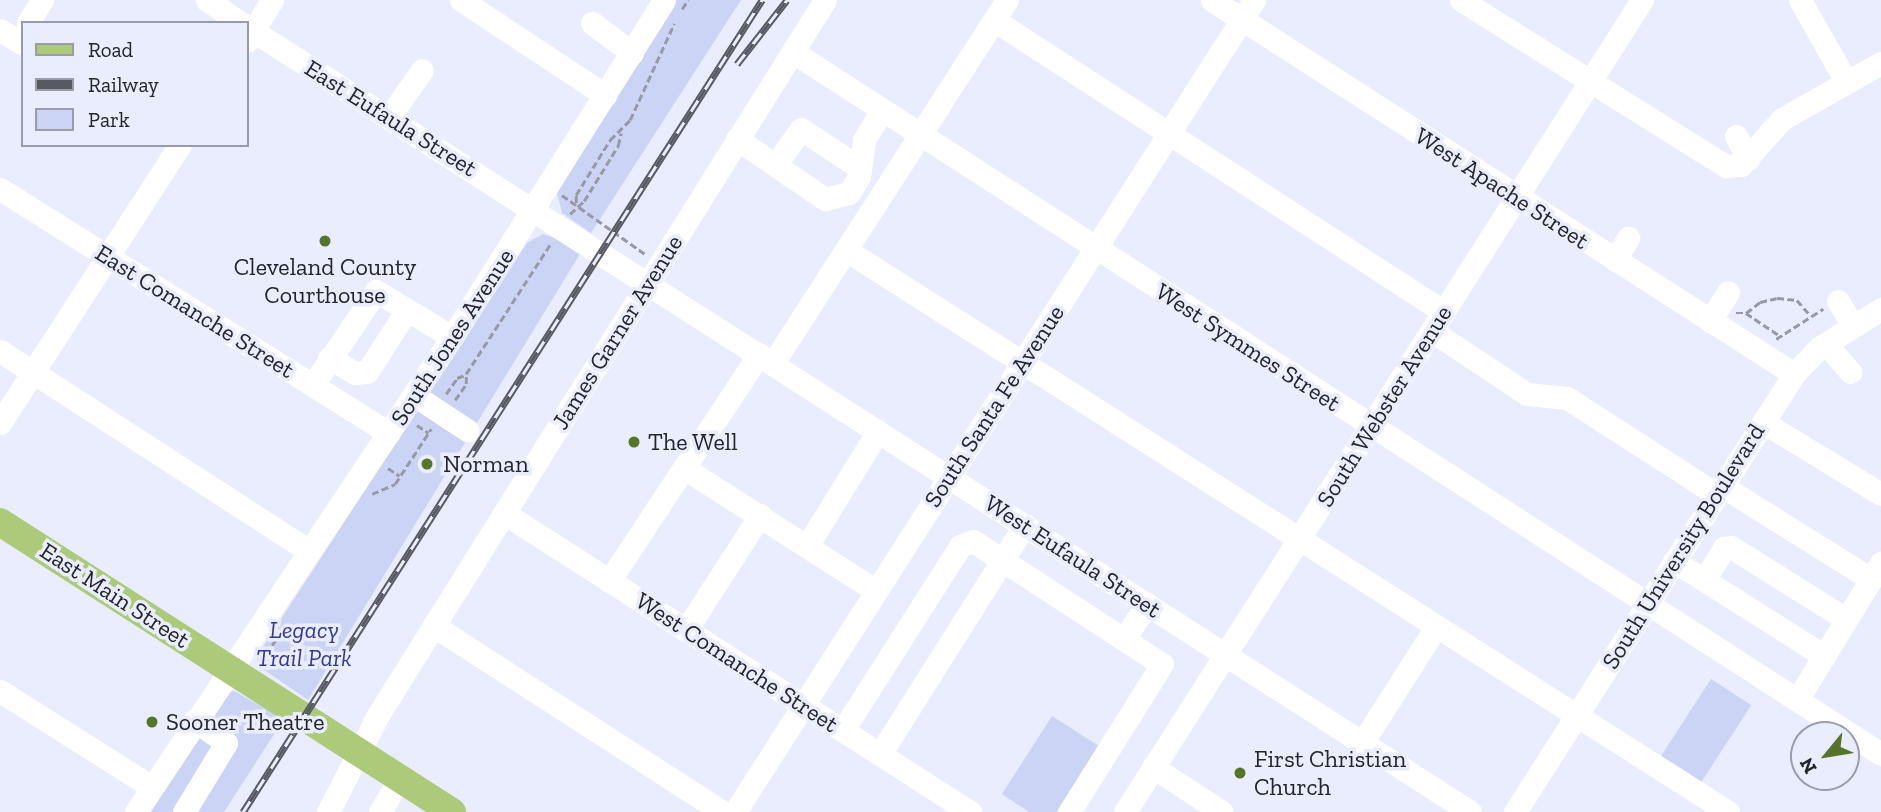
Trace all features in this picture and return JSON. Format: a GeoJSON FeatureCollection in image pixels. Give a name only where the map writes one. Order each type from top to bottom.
{"type":"FeatureCollection","features":[{"type":"Feature","properties":{"kind":"main road","name":"East Main Street"},"geometry":{"type":"LineString","coordinates":[[0,522],[452,812]]}},
{"type":"Feature","properties":{"kind":"street"},"geometry":{"type":"LineString","coordinates":[[27,21],[42,0]]}},
{"type":"Feature","properties":{"kind":"street","name":"East Eufaula Street"},"geometry":{"type":"LineString","coordinates":[[206,0],[235,21]]}},
{"type":"Feature","properties":{"kind":"street"},"geometry":{"type":"LineString","coordinates":[[248,29],[272,0]]}},
{"type":"Feature","properties":{"kind":"street"},"geometry":{"type":"LineString","coordinates":[[461,0],[605,95]]}},
{"type":"Feature","properties":{"kind":"street","name":"South Jones Avenue"},"geometry":{"type":"LineString","coordinates":[[136,812],[194,720],[414,396],[535,209],[664,0]]}},
{"type":"Feature","properties":{"kind":"street","name":"James Garner Avenue"},"geometry":{"type":"LineString","coordinates":[[328,812],[434,626],[825,0]]}},
{"type":"Feature","properties":{"kind":"street"},"geometry":{"type":"LineString","coordinates":[[610,581],[684,468],[846,250],[1007,0]]}},
{"type":"Feature","properties":{"kind":"street","name":"West Apache Street"},"geometry":{"type":"LineString","coordinates":[[1212,0],[1248,9],[1516,197],[1615,260],[1718,308],[1765,356],[1794,374]]}},
{"type":"Feature","properties":{"kind":"street"},"geometry":{"type":"LineString","coordinates":[[1461,0],[1726,166],[1735,167],[1748,159],[1789,123],[1847,83],[1880,68]]}},
{"type":"Feature","properties":{"kind":"street","name":"South Webster Avenue"},"geometry":{"type":"LineString","coordinates":[[1125,812],[1642,0]]}},
{"type":"Feature","properties":{"kind":"street"},"geometry":{"type":"LineString","coordinates":[[1800,0],[1847,83]]}},
{"type":"Feature","properties":{"kind":"street","name":"South Santa Fe Avenue"},"geometry":{"type":"LineString","coordinates":[[735,812],[1248,9]]}},
{"type":"Feature","properties":{"kind":"street"},"geometry":{"type":"LineString","coordinates":[[994,20],[1169,134],[1438,321],[1527,394],[1567,398],[1719,490],[1876,571],[1797,700]]}},
{"type":"Feature","properties":{"kind":"street"},"geometry":{"type":"LineString","coordinates":[[589,27],[604,43],[611,40],[632,53]]}},
{"type":"Feature","properties":{"kind":"street","name":"East Eufaula Street"},"geometry":{"type":"LineString","coordinates":[[248,31],[535,209]]}},
{"type":"Feature","properties":{"kind":"street","name":"West Symmes Street"},"geometry":{"type":"LineString","coordinates":[[793,52],[1881,754]]}},
{"type":"Feature","properties":{"kind":"street"},"geometry":{"type":"LineString","coordinates":[[389,117],[422,71]]}},
{"type":"Feature","properties":{"kind":"street"},"geometry":{"type":"LineString","coordinates":[[825,199],[849,193],[860,168],[864,140],[882,110]]}},
{"type":"Feature","properties":{"kind":"street"},"geometry":{"type":"LineString","coordinates":[[775,165],[801,129],[860,168]]}},
{"type":"Feature","properties":{"kind":"street"},"geometry":{"type":"LineString","coordinates":[[1736,136],[1748,159]]}},
{"type":"Feature","properties":{"kind":"street"},"geometry":{"type":"LineString","coordinates":[[737,139],[863,223]]}},
{"type":"Feature","properties":{"kind":"street"},"geometry":{"type":"LineString","coordinates":[[0,423],[178,147]]}},
{"type":"Feature","properties":{"kind":"street","name":"East Comanche Street"},"geometry":{"type":"LineString","coordinates":[[0,189],[389,433]]}},
{"type":"Feature","properties":{"kind":"street","name":"West Eufaula Street"},"geometry":{"type":"LineString","coordinates":[[535,209],[1363,743],[1459,809]]}},
{"type":"Feature","properties":{"kind":"street"},"geometry":{"type":"LineString","coordinates":[[1615,260],[1628,238]]}},
{"type":"Feature","properties":{"kind":"street"},"geometry":{"type":"LineString","coordinates":[[846,250],[1728,812]]}},
{"type":"Feature","properties":{"kind":"street"},"geometry":{"type":"LineString","coordinates":[[313,385],[376,290],[452,337]]}},
{"type":"Feature","properties":{"kind":"street"},"geometry":{"type":"LineString","coordinates":[[1838,301],[1853,326]]}},
{"type":"Feature","properties":{"kind":"street","name":"South University Boulevard"},"geometry":{"type":"LineString","coordinates":[[1515,812],[1794,374],[1825,344],[1881,309]]}},
{"type":"Feature","properties":{"kind":"street"},"geometry":{"type":"LineString","coordinates":[[330,358],[355,373],[368,372],[407,310]]}},
{"type":"Feature","properties":{"kind":"street"},"geometry":{"type":"LineString","coordinates":[[1825,344],[1850,372]]}},
{"type":"Feature","properties":{"kind":"street"},"geometry":{"type":"LineString","coordinates":[[0,351],[309,551]]}},
{"type":"Feature","properties":{"kind":"street"},"geometry":{"type":"LineString","coordinates":[[414,396],[435,423],[467,430]]}},
{"type":"Feature","properties":{"kind":"street"},"geometry":{"type":"LineString","coordinates":[[1763,422],[1881,495]]}},
{"type":"Feature","properties":{"kind":"street"},"geometry":{"type":"LineString","coordinates":[[807,546],[878,430]]}},
{"type":"Feature","properties":{"kind":"street"},"geometry":{"type":"LineString","coordinates":[[684,468],[876,591]]}},
{"type":"Feature","properties":{"kind":"street","name":"West Comanche Street"},"geometry":{"type":"LineString","coordinates":[[504,513],[970,812]]}},
{"type":"Feature","properties":{"kind":"street"},"geometry":{"type":"LineString","coordinates":[[686,630],[760,515]]}},
{"type":"Feature","properties":{"kind":"street"},"geometry":{"type":"LineString","coordinates":[[880,754],[1025,525]]}},
{"type":"Feature","properties":{"kind":"street"},"geometry":{"type":"LineString","coordinates":[[843,730],[960,546],[973,541],[1162,664],[1069,812]]}},
{"type":"Feature","properties":{"kind":"street"},"geometry":{"type":"LineString","coordinates":[[1704,580],[1724,548],[1731,547],[1846,619]]}},
{"type":"Feature","properties":{"kind":"street"},"geometry":{"type":"LineString","coordinates":[[1674,561],[1824,656]]}},
{"type":"Feature","properties":{"kind":"street"},"geometry":{"type":"LineString","coordinates":[[1124,639],[1147,604]]}},
{"type":"Feature","properties":{"kind":"street"},"geometry":{"type":"LineString","coordinates":[[434,626],[723,812]]}},
{"type":"Feature","properties":{"kind":"street"},"geometry":{"type":"LineString","coordinates":[[1363,743],[1436,627]]}},
{"type":"Feature","properties":{"kind":"street"},"geometry":{"type":"LineString","coordinates":[[0,691],[152,787]]}},
{"type":"Feature","properties":{"kind":"street"},"geometry":{"type":"LineString","coordinates":[[184,812],[226,743],[194,720]]}},
{"type":"Feature","properties":{"kind":"street"},"geometry":{"type":"LineString","coordinates":[[1153,767],[1222,812]]}},
{"type":"Feature","properties":{"kind":"street"},"geometry":{"type":"LineString","coordinates":[[380,812],[400,779]]}},
{"type":"Feature","properties":{"kind":"path"},"geometry":{"type":"LineString","coordinates":[[576,204],[584,201],[605,168],[688,0]]}},
{"type":"Feature","properties":{"kind":"path"},"geometry":{"type":"LineString","coordinates":[[389,486],[400,476],[435,423],[450,409],[466,384],[466,374],[576,204],[576,195],[603,151],[621,133]]}},
{"type":"Feature","properties":{"kind":"path"},"geometry":{"type":"LineString","coordinates":[[559,193],[650,257]]}},
{"type":"Feature","properties":{"kind":"path"},"geometry":{"type":"LineString","coordinates":[[1718,308],[1725,316],[1745,313],[1760,302],[1777,298],[1797,300],[1811,316]]}},
{"type":"Feature","properties":{"kind":"path"},"geometry":{"type":"LineString","coordinates":[[1765,356],[1779,335],[1838,301]]}},
{"type":"Feature","properties":{"kind":"path"},"geometry":{"type":"LineString","coordinates":[[1745,313],[1779,335]]}},
{"type":"Feature","properties":{"kind":"path"},"geometry":{"type":"LineString","coordinates":[[435,423],[440,401],[457,378],[466,374]]}},
{"type":"Feature","properties":{"kind":"path"},"geometry":{"type":"LineString","coordinates":[[412,422],[435,423]]}},
{"type":"Feature","properties":{"kind":"path"},"geometry":{"type":"LineString","coordinates":[[382,464],[400,476]]}},
{"type":"Feature","properties":{"kind":"green space"},"geometry":{"type":"Polygon","coordinates":[[[673,0],[741,0],[591,233],[562,213],[557,193],[673,0]]]}},
{"type":"Feature","properties":{"kind":"green space","name":"Legacy Trail Park"},"geometry":{"type":"Polygon","coordinates":[[[543,234],[560,240],[580,254],[308,700],[263,669],[257,658],[262,648],[527,243],[543,234]]]}},
{"type":"Feature","properties":{"kind":"green space"},"geometry":{"type":"Polygon","coordinates":[[[1711,679],[1751,705],[1698,787],[1658,761],[1711,679]]]}},
{"type":"Feature","properties":{"kind":"green space","name":"Legacy Trail Park"},"geometry":{"type":"Polygon","coordinates":[[[234,691],[284,719],[224,812],[147,812],[227,692],[234,691]]]}},
{"type":"Feature","properties":{"kind":"green space"},"geometry":{"type":"Polygon","coordinates":[[[1052,716],[1099,746],[1057,812],[1029,812],[1002,794],[1052,716]]]}},
{"type":"Feature","properties":{"kind":"railway"},"geometry":{"type":"LineString","coordinates":[[243,812],[762,0]]}},
{"type":"Feature","properties":{"kind":"railway"},"geometry":{"type":"LineString","coordinates":[[737,64],[787,0]]}},
{"type":"Feature","properties":{"kind":"place","name":"Cleveland County Courthouse"},"geometry":{"type":"Point","coordinates":[325,241]}},
{"type":"Feature","properties":{"kind":"place","name":"The Well"},"geometry":{"type":"Point","coordinates":[634,442]}},
{"type":"Feature","properties":{"kind":"place","name":"Norman"},"geometry":{"type":"Point","coordinates":[427,464]}},
{"type":"Feature","properties":{"kind":"place","name":"Sooner Theatre"},"geometry":{"type":"Point","coordinates":[152,722]}},
{"type":"Feature","properties":{"kind":"place","name":"First Christian Church"},"geometry":{"type":"Point","coordinates":[1240,773]}}]}
